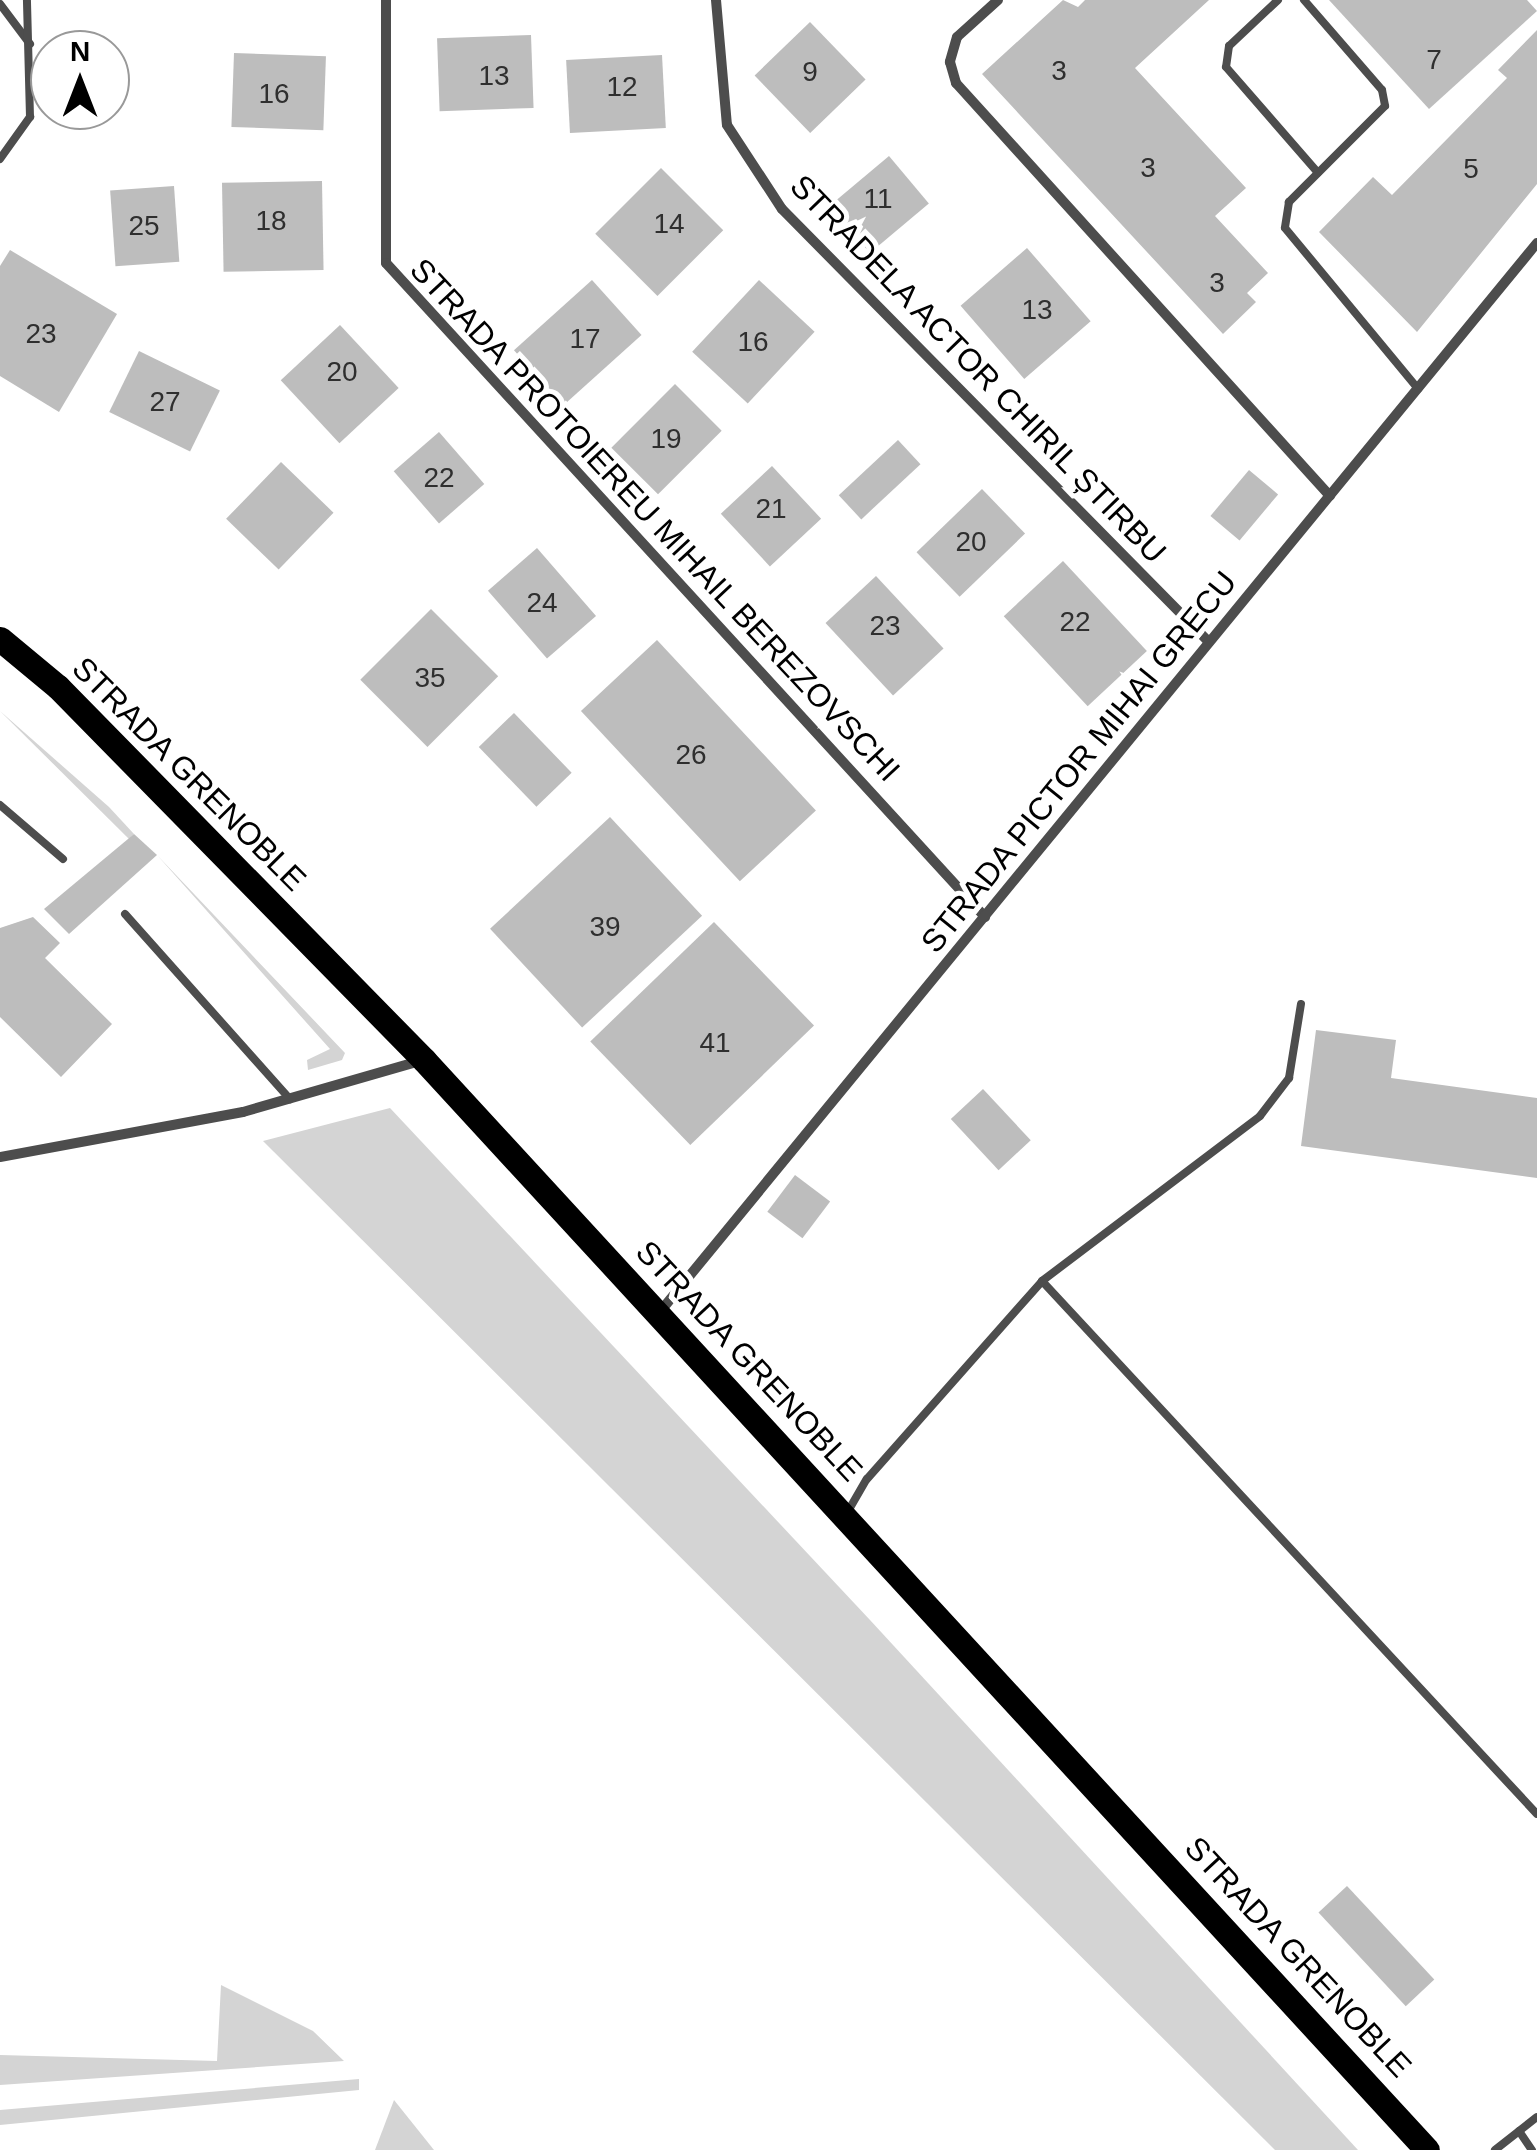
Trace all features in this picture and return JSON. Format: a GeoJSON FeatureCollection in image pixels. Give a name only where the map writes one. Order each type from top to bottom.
{"type":"FeatureCollection","features":[{"type":"Feature","properties":{"kind":"main road","name":"STRADA GRENOBLE"},"geometry":{"type":"LineString","coordinates":[[0,639],[12,660],[424,1060],[846,1512],[1427,2150]]}},
{"type":"Feature","properties":{"kind":"street","name":"STRADA PROTOIEREU MIHAIL BEREZOVSCHI"},"geometry":{"type":"LineString","coordinates":[[386,0],[386,263],[985,916]]}},
{"type":"Feature","properties":{"kind":"street","name":"STRADELA ACTOR CHIRIL ȘTIRBU"},"geometry":{"type":"LineString","coordinates":[[716,0],[727,125],[782,209],[1210,642]]}},
{"type":"Feature","properties":{"kind":"street"},"geometry":{"type":"LineString","coordinates":[[998,0],[958,38],[950,62],[956,83],[1330,496]]}},
{"type":"Feature","properties":{"kind":"street","name":"STRADA PICTOR MIHAI GRECU"},"geometry":{"type":"LineString","coordinates":[[659,1314],[1537,243]]}},
{"type":"Feature","properties":{"kind":"street"},"geometry":{"type":"LineString","coordinates":[[0,1157],[290,1098],[424,1060]]}},
{"type":"Feature","properties":{"kind":"lane"},"geometry":{"type":"LineString","coordinates":[[28,0],[30,44]]}},
{"type":"Feature","properties":{"kind":"lane"},"geometry":{"type":"LineString","coordinates":[[1278,0],[1229,46],[1226,67],[1318,173]]}},
{"type":"Feature","properties":{"kind":"lane"},"geometry":{"type":"LineString","coordinates":[[1304,0],[1385,98],[1381,113],[1289,202],[1285,228],[1418,389]]}},
{"type":"Feature","properties":{"kind":"lane"},"geometry":{"type":"LineString","coordinates":[[0,4],[30,44]]}},
{"type":"Feature","properties":{"kind":"lane"},"geometry":{"type":"LineString","coordinates":[[0,159],[30,118]]}},
{"type":"Feature","properties":{"kind":"lane"},"geometry":{"type":"LineString","coordinates":[[0,804],[63,859]]}},
{"type":"Feature","properties":{"kind":"lane"},"geometry":{"type":"LineString","coordinates":[[126,914],[290,1098]]}},
{"type":"Feature","properties":{"kind":"lane"},"geometry":{"type":"LineString","coordinates":[[846,1512],[867,1479],[1042,1281],[1260,1116],[1288,1078],[1301,1004]]}},
{"type":"Feature","properties":{"kind":"lane"},"geometry":{"type":"LineString","coordinates":[[1042,1281],[1537,1814]]}},
{"type":"Feature","properties":{"kind":"lane"},"geometry":{"type":"LineString","coordinates":[[1496,2150],[1537,2117]]}},
{"type":"Feature","properties":{"kind":"lane"},"geometry":{"type":"LineString","coordinates":[[1519,2131],[1532,2150]]}},
{"type":"Feature","properties":{"kind":"shaded area"},"geometry":{"type":"Polygon","coordinates":[[[0,711],[109,807],[134,834],[129,839],[0,711]]]}},
{"type":"Feature","properties":{"kind":"shaded area"},"geometry":{"type":"Polygon","coordinates":[[[157,855],[345,1053],[342,1060],[308,1070],[307,1060],[330,1049],[157,855]]]}},
{"type":"Feature","properties":{"kind":"shaded area"},"geometry":{"type":"Polygon","coordinates":[[[390,1108],[870,1620],[1358,2150],[1275,2150],[263,1141],[390,1108]]]}},
{"type":"Feature","properties":{"kind":"shaded area"},"geometry":{"type":"Polygon","coordinates":[[[221,1985],[313,2031],[344,2061],[0,2085],[0,2055],[217,2061],[221,1985]]]}},
{"type":"Feature","properties":{"kind":"shaded area"},"geometry":{"type":"Polygon","coordinates":[[[359,2079],[359,2090],[0,2125],[0,2110],[359,2079]]]}},
{"type":"Feature","properties":{"kind":"shaded area"},"geometry":{"type":"Polygon","coordinates":[[[394,2100],[434,2150],[375,2150],[394,2100]]]}},
{"type":"Feature","properties":{"kind":"building"},"geometry":{"type":"Polygon","coordinates":[[[1063,0],[1078,7],[1085,0],[1209,0],[1135,68],[1246,188],[1215,216],[1268,273],[1247,293],[1256,302],[1223,334],[982,74],[1063,0]]]}},
{"type":"Feature","properties":{"kind":"building"},"geometry":{"type":"Polygon","coordinates":[[[1329,0],[1527,0],[1537,11],[1429,109],[1329,0]]]}},
{"type":"Feature","properties":{"kind":"building"},"geometry":{"type":"Polygon","coordinates":[[[810,22],[866,80],[810,133],[755,75],[810,22]]]}},
{"type":"Feature","properties":{"kind":"building"},"geometry":{"type":"Polygon","coordinates":[[[1537,30],[1537,184],[1417,332],[1319,232],[1373,177],[1392,195],[1507,78],[1498,70],[1537,30]]]}},
{"type":"Feature","properties":{"kind":"building"},"geometry":{"type":"Polygon","coordinates":[[[531,35],[534,108],[440,111],[437,38],[531,35]]]}},
{"type":"Feature","properties":{"kind":"building"},"geometry":{"type":"Polygon","coordinates":[[[234,53],[326,56],[323,130],[231,127],[234,53]]]}},
{"type":"Feature","properties":{"kind":"building"},"geometry":{"type":"Polygon","coordinates":[[[662,55],[666,128],[570,133],[566,60],[662,55]]]}},
{"type":"Feature","properties":{"kind":"building"},"geometry":{"type":"Polygon","coordinates":[[[889,156],[929,203],[870,253],[830,205],[889,156]]]}},
{"type":"Feature","properties":{"kind":"building"},"geometry":{"type":"Polygon","coordinates":[[[661,168],[723,230],[657,296],[595,234],[661,168]]]}},
{"type":"Feature","properties":{"kind":"building"},"geometry":{"type":"Polygon","coordinates":[[[322,181],[324,270],[224,272],[222,183],[322,181]]]}},
{"type":"Feature","properties":{"kind":"building"},"geometry":{"type":"Polygon","coordinates":[[[174,186],[179,262],[115,266],[110,190],[174,186]]]}},
{"type":"Feature","properties":{"kind":"building"},"geometry":{"type":"Polygon","coordinates":[[[1027,248],[1091,321],[1024,379],[961,306],[1027,248]]]}},
{"type":"Feature","properties":{"kind":"building"},"geometry":{"type":"Polygon","coordinates":[[[10,250],[117,314],[59,412],[0,376],[0,266],[10,250]]]}},
{"type":"Feature","properties":{"kind":"building"},"geometry":{"type":"Polygon","coordinates":[[[592,280],[642,335],[563,405],[514,350],[592,280]]]}},
{"type":"Feature","properties":{"kind":"building"},"geometry":{"type":"Polygon","coordinates":[[[759,280],[815,332],[748,404],[692,352],[759,280]]]}},
{"type":"Feature","properties":{"kind":"building"},"geometry":{"type":"Polygon","coordinates":[[[340,325],[399,388],[339,443],[281,380],[340,325]]]}},
{"type":"Feature","properties":{"kind":"building"},"geometry":{"type":"Polygon","coordinates":[[[139,351],[220,390],[190,452],[109,412],[139,351]]]}},
{"type":"Feature","properties":{"kind":"building"},"geometry":{"type":"Polygon","coordinates":[[[675,384],[722,431],[658,494],[611,448],[675,384]]]}},
{"type":"Feature","properties":{"kind":"building"},"geometry":{"type":"Polygon","coordinates":[[[439,432],[484,484],[439,523],[394,471],[439,432]]]}},
{"type":"Feature","properties":{"kind":"building"},"geometry":{"type":"Polygon","coordinates":[[[898,440],[921,464],[861,519],[839,495],[898,440]]]}},
{"type":"Feature","properties":{"kind":"building"},"geometry":{"type":"Polygon","coordinates":[[[281,462],[334,513],[279,570],[226,519],[281,462]]]}},
{"type":"Feature","properties":{"kind":"building"},"geometry":{"type":"Polygon","coordinates":[[[772,466],[821,519],[770,566],[721,514],[772,466]]]}},
{"type":"Feature","properties":{"kind":"building"},"geometry":{"type":"Polygon","coordinates":[[[1249,470],[1278,494],[1240,540],[1210,516],[1249,470]]]}},
{"type":"Feature","properties":{"kind":"building"},"geometry":{"type":"Polygon","coordinates":[[[982,489],[1025,534],[960,597],[917,552],[982,489]]]}},
{"type":"Feature","properties":{"kind":"building"},"geometry":{"type":"Polygon","coordinates":[[[537,548],[596,616],[547,659],[488,591],[537,548]]]}},
{"type":"Feature","properties":{"kind":"building"},"geometry":{"type":"Polygon","coordinates":[[[1063,561],[1147,651],[1088,706],[1004,616],[1063,561]]]}},
{"type":"Feature","properties":{"kind":"building"},"geometry":{"type":"Polygon","coordinates":[[[876,576],[944,648],[893,695],[826,623],[876,576]]]}},
{"type":"Feature","properties":{"kind":"building"},"geometry":{"type":"Polygon","coordinates":[[[431,609],[498,676],[427,747],[360,680],[431,609]]]}},
{"type":"Feature","properties":{"kind":"building"},"geometry":{"type":"Polygon","coordinates":[[[657,640],[816,810],[740,881],[581,711],[657,640]]]}},
{"type":"Feature","properties":{"kind":"building"},"geometry":{"type":"Polygon","coordinates":[[[514,713],[572,773],[536,807],[479,747],[514,713]]]}},
{"type":"Feature","properties":{"kind":"building"},"geometry":{"type":"Polygon","coordinates":[[[610,817],[702,916],[582,1028],[490,929],[610,817]]]}},
{"type":"Feature","properties":{"kind":"building"},"geometry":{"type":"Polygon","coordinates":[[[134,834],[157,855],[69,934],[44,909],[134,834]]]}},
{"type":"Feature","properties":{"kind":"building"},"geometry":{"type":"Polygon","coordinates":[[[33,917],[60,943],[45,958],[112,1024],[61,1077],[0,1017],[0,928],[33,917]]]}},
{"type":"Feature","properties":{"kind":"building"},"geometry":{"type":"Polygon","coordinates":[[[714,922],[814,1026],[690,1145],[590,1041],[714,922]]]}},
{"type":"Feature","properties":{"kind":"building"},"geometry":{"type":"Polygon","coordinates":[[[1316,1030],[1396,1040],[1391,1078],[1537,1098],[1537,1178],[1301,1146],[1316,1030]]]}},
{"type":"Feature","properties":{"kind":"building"},"geometry":{"type":"Polygon","coordinates":[[[983,1089],[1031,1140],[999,1170],[951,1119],[983,1089]]]}},
{"type":"Feature","properties":{"kind":"building"},"geometry":{"type":"Polygon","coordinates":[[[795,1175],[830,1201],[802,1238],[767,1212],[795,1175]]]}},
{"type":"Feature","properties":{"kind":"building"},"geometry":{"type":"Polygon","coordinates":[[[1347,1886],[1434,1980],[1406,2006],[1318,1913],[1347,1886]]]}}]}
